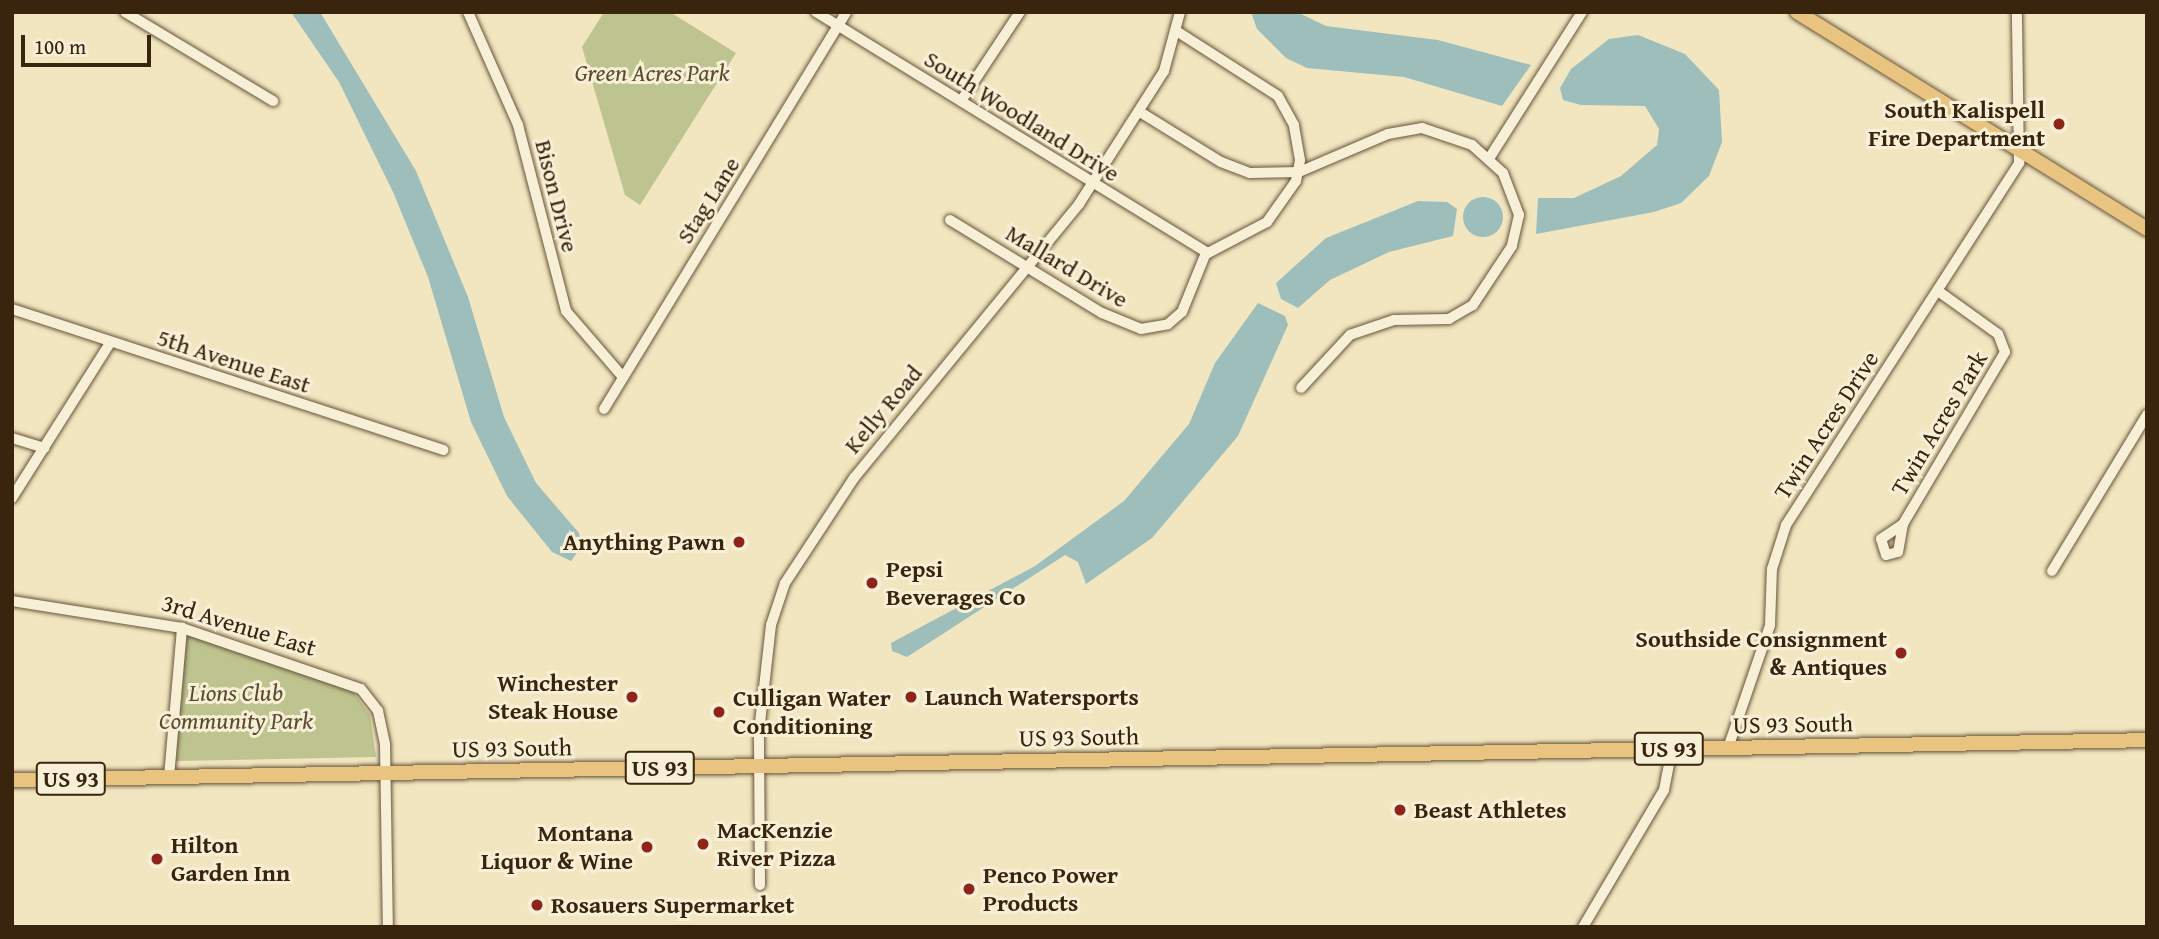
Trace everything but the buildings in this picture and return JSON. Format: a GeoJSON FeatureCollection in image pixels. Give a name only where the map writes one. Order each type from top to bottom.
{"type":"FeatureCollection","features":[{"type":"Feature","properties":{"kind":"main road"},"geometry":{"type":"LineString","coordinates":[[1797,12],[2147,229]]}},
{"type":"Feature","properties":{"kind":"main road","name":"US 93 South"},"geometry":{"type":"LineString","coordinates":[[12,780],[2147,740]]}},
{"type":"Feature","properties":{"kind":"street"},"geometry":{"type":"LineString","coordinates":[[125,12],[273,101]]}},
{"type":"Feature","properties":{"kind":"street","name":"Bison Drive"},"geometry":{"type":"LineString","coordinates":[[468,12],[517,125],[566,311],[623,377]]}},
{"type":"Feature","properties":{"kind":"street","name":"South Woodland Drive"},"geometry":{"type":"LineString","coordinates":[[816,12],[1206,253]]}},
{"type":"Feature","properties":{"kind":"street","name":"Stag Lane"},"geometry":{"type":"LineString","coordinates":[[604,409],[846,12]]}},
{"type":"Feature","properties":{"kind":"street"},"geometry":{"type":"LineString","coordinates":[[961,102],[1020,12]]}},
{"type":"Feature","properties":{"kind":"street","name":"Kelly Road"},"geometry":{"type":"LineString","coordinates":[[760,885],[757,766],[771,625],[791,570],[854,478],[1029,268],[1092,184],[1140,113],[1178,32],[1180,12]]}},
{"type":"Feature","properties":{"kind":"street"},"geometry":{"type":"LineString","coordinates":[[1490,157],[1582,12]]}},
{"type":"Feature","properties":{"kind":"street"},"geometry":{"type":"LineString","coordinates":[[2017,12],[2021,150]]}},
{"type":"Feature","properties":{"kind":"street"},"geometry":{"type":"LineString","coordinates":[[1178,32],[1278,96],[1294,125],[1299,172],[1267,222],[1206,253]]}},
{"type":"Feature","properties":{"kind":"street"},"geometry":{"type":"LineString","coordinates":[[1140,113],[1230,167],[1268,176],[1299,172],[1411,129],[1443,132],[1490,157],[1515,194],[1519,215],[1512,246],[1473,305],[1449,319],[1394,320],[1350,335],[1301,388]]}},
{"type":"Feature","properties":{"kind":"street","name":"Twin Acres Drive"},"geometry":{"type":"LineString","coordinates":[[1728,748],[1770,625],[1772,569],[1786,525],[2014,172],[2021,150]]}},
{"type":"Feature","properties":{"kind":"street","name":"Mallard Drive"},"geometry":{"type":"LineString","coordinates":[[950,220],[1122,324],[1150,330],[1182,313],[1206,253]]}},
{"type":"Feature","properties":{"kind":"street","name":"Twin Acres Park"},"geometry":{"type":"LineString","coordinates":[[1903,524],[2005,352],[1992,328],[1938,291]]}},
{"type":"Feature","properties":{"kind":"street","name":"5th Avenue East"},"geometry":{"type":"LineString","coordinates":[[12,309],[444,450]]}},
{"type":"Feature","properties":{"kind":"street"},"geometry":{"type":"LineString","coordinates":[[12,498],[110,343]]}},
{"type":"Feature","properties":{"kind":"street"},"geometry":{"type":"LineString","coordinates":[[2052,571],[2147,415]]}},
{"type":"Feature","properties":{"kind":"street"},"geometry":{"type":"LineString","coordinates":[[12,438],[44,448]]}},
{"type":"Feature","properties":{"kind":"street","name":"3rd Avenue East"},"geometry":{"type":"LineString","coordinates":[[12,601],[182,628],[361,689],[382,724],[388,927]]}},
{"type":"Feature","properties":{"kind":"street"},"geometry":{"type":"LineString","coordinates":[[169,777],[182,628]]}},
{"type":"Feature","properties":{"kind":"street"},"geometry":{"type":"LineString","coordinates":[[1583,927],[1664,790],[1672,749]]}},
{"type":"Feature","properties":{"kind":"green space","name":"Green Acres Park"},"geometry":{"type":"Polygon","coordinates":[[[604,12],[670,12],[736,53],[640,205],[625,195],[582,47],[604,12]]]}},
{"type":"Feature","properties":{"kind":"green space","name":"Lions Club Community Park"},"geometry":{"type":"Polygon","coordinates":[[[185,634],[351,689],[370,715],[376,757],[176,761],[185,634]]]}},
{"type":"Feature","properties":{"kind":"water"},"geometry":{"type":"Polygon","coordinates":[[[291,12],[320,12],[416,171],[468,297],[504,417],[536,483],[579,533],[581,547],[571,561],[552,552],[507,496],[471,422],[428,277],[393,192],[339,82],[291,12]]]}},
{"type":"Feature","properties":{"kind":"water"},"geometry":{"type":"Polygon","coordinates":[[[1251,12],[1297,12],[1326,26],[1438,40],[1531,65],[1502,106],[1404,77],[1307,68],[1286,58],[1257,29],[1251,12]]]}},
{"type":"Feature","properties":{"kind":"water"},"geometry":{"type":"Polygon","coordinates":[[[1638,35],[1685,54],[1719,90],[1722,142],[1709,176],[1681,203],[1654,212],[1536,234],[1538,198],[1574,198],[1621,176],[1657,145],[1659,129],[1645,106],[1581,105],[1563,100],[1560,88],[1571,69],[1609,39],[1638,35]]]}},
{"type":"Feature","properties":{"kind":"water"},"geometry":{"type":"Polygon","coordinates":[[[1483,197],[1497,203],[1503,217],[1497,231],[1483,237],[1469,231],[1463,217],[1469,203],[1483,197]]]}},
{"type":"Feature","properties":{"kind":"water"},"geometry":{"type":"Polygon","coordinates":[[[1418,201],[1447,202],[1457,209],[1453,236],[1389,252],[1330,280],[1298,308],[1281,299],[1276,283],[1326,238],[1418,201]]]}},
{"type":"Feature","properties":{"kind":"water"},"geometry":{"type":"Polygon","coordinates":[[[1258,303],[1285,316],[1288,325],[1238,436],[1152,538],[1086,584],[1078,562],[1065,555],[907,657],[892,651],[891,643],[1035,566],[1124,501],[1189,424],[1215,363],[1258,303]]]}},
{"type":"Feature","properties":{"kind":"place","name":"South Kalispell Fire Department"},"geometry":{"type":"Point","coordinates":[2059,124]}},
{"type":"Feature","properties":{"kind":"place","name":"Anything Pawn"},"geometry":{"type":"Point","coordinates":[739,542]}},
{"type":"Feature","properties":{"kind":"place","name":"Pepsi Beverages Co"},"geometry":{"type":"Point","coordinates":[872,583]}},
{"type":"Feature","properties":{"kind":"place","name":"Southside Consignment & Antiques"},"geometry":{"type":"Point","coordinates":[1901,653]}},
{"type":"Feature","properties":{"kind":"place","name":"Winchester Steak House"},"geometry":{"type":"Point","coordinates":[632,697]}},
{"type":"Feature","properties":{"kind":"place","name":"Launch Watersports"},"geometry":{"type":"Point","coordinates":[911,697]}},
{"type":"Feature","properties":{"kind":"place","name":"Culligan Water Conditioning"},"geometry":{"type":"Point","coordinates":[719,712]}},
{"type":"Feature","properties":{"kind":"place","name":"Beast Athletes"},"geometry":{"type":"Point","coordinates":[1400,810]}},
{"type":"Feature","properties":{"kind":"place","name":"MacKenzie River Pizza"},"geometry":{"type":"Point","coordinates":[703,844]}},
{"type":"Feature","properties":{"kind":"place","name":"Montana Liquor & Wine"},"geometry":{"type":"Point","coordinates":[647,847]}},
{"type":"Feature","properties":{"kind":"place","name":"Hilton Garden Inn"},"geometry":{"type":"Point","coordinates":[157,859]}},
{"type":"Feature","properties":{"kind":"place","name":"Penco Power Products"},"geometry":{"type":"Point","coordinates":[969,889]}},
{"type":"Feature","properties":{"kind":"place","name":"Rosauers Supermarket"},"geometry":{"type":"Point","coordinates":[537,905]}}]}
